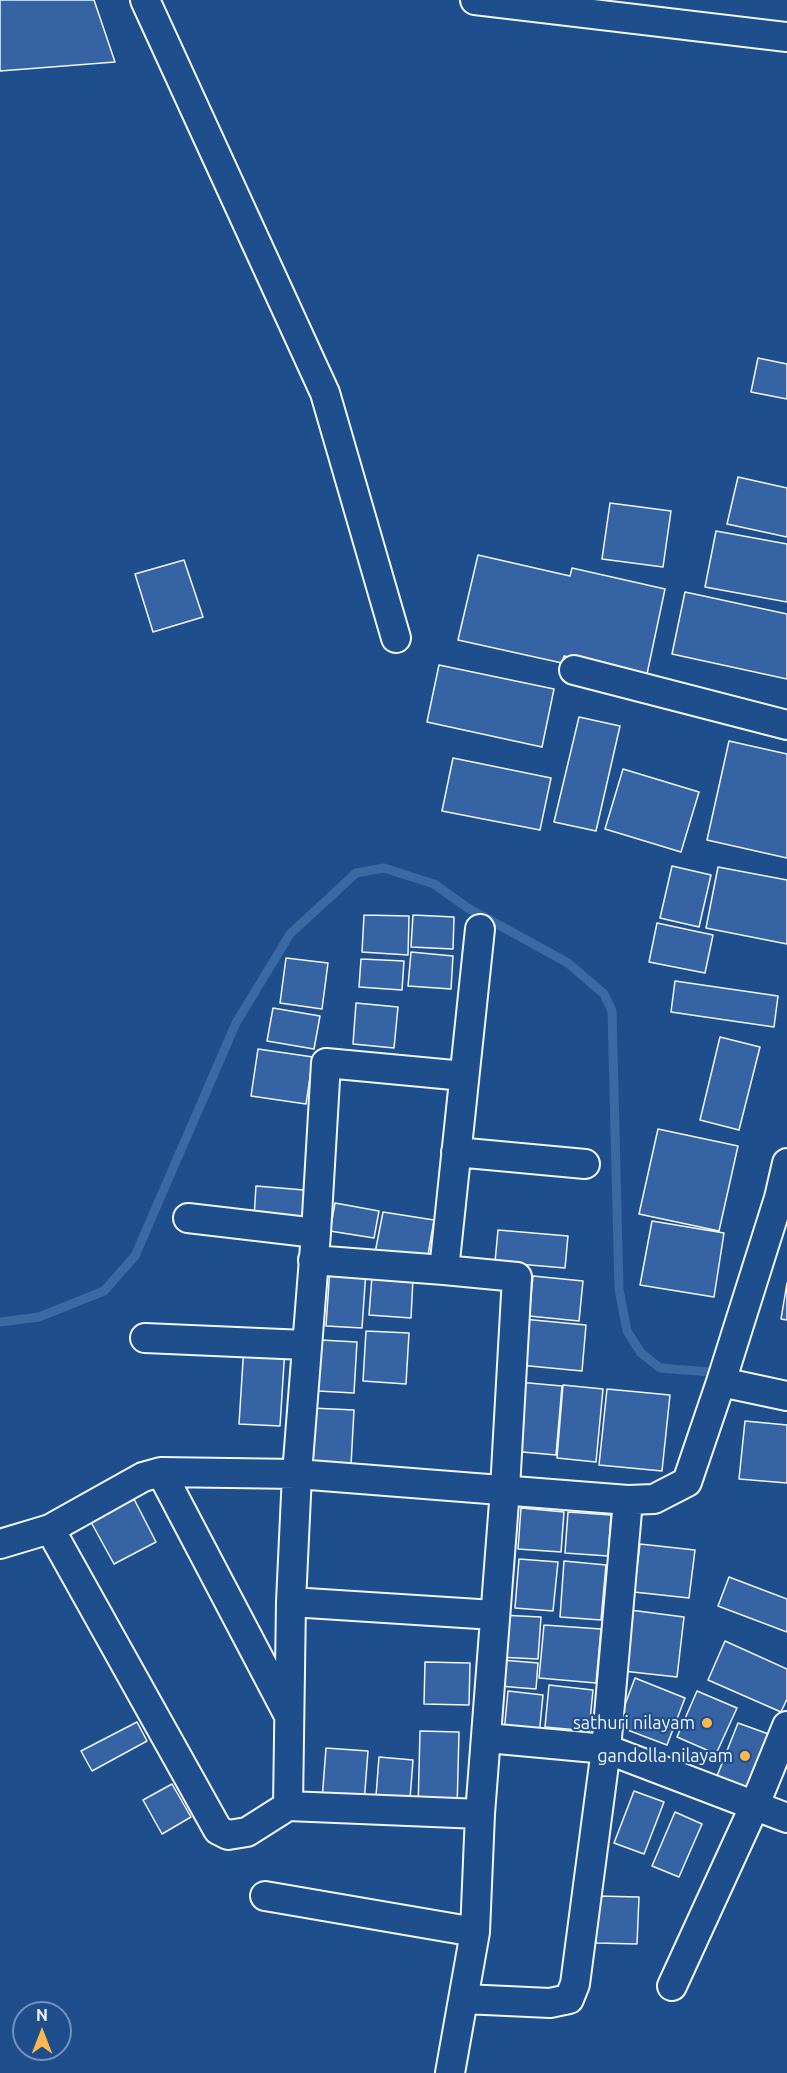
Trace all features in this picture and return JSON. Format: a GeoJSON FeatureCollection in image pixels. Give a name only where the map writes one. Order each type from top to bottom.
{"type":"FeatureCollection","features":[{"type":"Feature","properties":{"kind":"street"},"geometry":{"type":"LineString","coordinates":[[145,0],[325,393],[396,638]]}},
{"type":"Feature","properties":{"kind":"street"},"geometry":{"type":"LineString","coordinates":[[475,0],[787,37]]}},
{"type":"Feature","properties":{"kind":"street"},"geometry":{"type":"LineString","coordinates":[[574,670],[787,725]]}},
{"type":"Feature","properties":{"kind":"street"},"geometry":{"type":"LineString","coordinates":[[444,1270],[480,929]]}},
{"type":"Feature","properties":{"kind":"street"},"geometry":{"type":"LineString","coordinates":[[288,1806],[291,1602],[297,1474],[326,1063],[465,1076]]}},
{"type":"Feature","properties":{"kind":"street"},"geometry":{"type":"LineString","coordinates":[[456,1152],[585,1164]]}},
{"type":"Feature","properties":{"kind":"street"},"geometry":{"type":"LineString","coordinates":[[0,1544],[50,1529],[143,1477],[161,1472],[297,1474],[628,1500],[654,1499],[687,1482],[779,1198],[787,1163]]}},
{"type":"Feature","properties":{"kind":"street"},"geometry":{"type":"LineString","coordinates":[[188,1218],[314,1246],[444,1270],[517,1277],[505,1489],[480,1814],[475,1932],[465,1999],[450,2073]]}},
{"type":"Feature","properties":{"kind":"street"},"geometry":{"type":"LineString","coordinates":[[145,1338],[305,1346]]}},
{"type":"Feature","properties":{"kind":"street"},"geometry":{"type":"LineString","coordinates":[[721,1382],[787,1396]]}},
{"type":"Feature","properties":{"kind":"street"},"geometry":{"type":"LineString","coordinates":[[161,1472],[288,1714]]}},
{"type":"Feature","properties":{"kind":"street"},"geometry":{"type":"LineString","coordinates":[[465,1999],[550,2003],[569,1999],[575,1984],[606,1749],[628,1500]]}},
{"type":"Feature","properties":{"kind":"street"},"geometry":{"type":"LineString","coordinates":[[50,1529],[218,1830],[228,1835],[247,1832],[288,1806],[480,1814]]}},
{"type":"Feature","properties":{"kind":"street"},"geometry":{"type":"LineString","coordinates":[[291,1602],[494,1615]]}},
{"type":"Feature","properties":{"kind":"street"},"geometry":{"type":"LineString","coordinates":[[672,1986],[754,1807],[787,1726]]}},
{"type":"Feature","properties":{"kind":"street"},"geometry":{"type":"LineString","coordinates":[[487,1738],[606,1749],[787,1818]]}},
{"type":"Feature","properties":{"kind":"street"},"geometry":{"type":"LineString","coordinates":[[265,1896],[475,1932]]}},
{"type":"Feature","properties":{"kind":"building"},"geometry":{"type":"Polygon","coordinates":[[[0,0],[94,0],[115,62],[0,71],[0,0]]]}},
{"type":"Feature","properties":{"kind":"building"},"geometry":{"type":"Polygon","coordinates":[[[758,358],[787,364],[787,399],[751,392],[758,358]]]}},
{"type":"Feature","properties":{"kind":"building"},"geometry":{"type":"Polygon","coordinates":[[[738,477],[787,488],[787,537],[727,524],[738,477]]]}},
{"type":"Feature","properties":{"kind":"building"},"geometry":{"type":"Polygon","coordinates":[[[610,503],[671,511],[663,567],[602,559],[610,503]]]}},
{"type":"Feature","properties":{"kind":"building"},"geometry":{"type":"Polygon","coordinates":[[[716,531],[787,544],[787,602],[705,587],[716,531]]]}},
{"type":"Feature","properties":{"kind":"building"},"geometry":{"type":"Polygon","coordinates":[[[478,555],[570,576],[572,568],[665,589],[647,674],[564,656],[562,663],[458,640],[478,555]]]}},
{"type":"Feature","properties":{"kind":"building"},"geometry":{"type":"Polygon","coordinates":[[[184,560],[203,617],[153,632],[135,574],[184,560]]]}},
{"type":"Feature","properties":{"kind":"building"},"geometry":{"type":"Polygon","coordinates":[[[685,592],[787,614],[787,679],[672,654],[685,592]]]}},
{"type":"Feature","properties":{"kind":"building"},"geometry":{"type":"Polygon","coordinates":[[[439,665],[554,689],[542,747],[427,722],[439,665]]]}},
{"type":"Feature","properties":{"kind":"building"},"geometry":{"type":"Polygon","coordinates":[[[579,717],[620,726],[596,831],[554,822],[579,717]]]}},
{"type":"Feature","properties":{"kind":"building"},"geometry":{"type":"Polygon","coordinates":[[[729,741],[787,754],[787,858],[707,840],[729,741]]]}},
{"type":"Feature","properties":{"kind":"building"},"geometry":{"type":"Polygon","coordinates":[[[453,758],[551,778],[540,830],[442,811],[453,758]]]}},
{"type":"Feature","properties":{"kind":"building"},"geometry":{"type":"Polygon","coordinates":[[[623,769],[699,792],[681,852],[605,829],[623,769]]]}},
{"type":"Feature","properties":{"kind":"building"},"geometry":{"type":"Polygon","coordinates":[[[672,866],[711,875],[699,927],[660,918],[672,866]]]}},
{"type":"Feature","properties":{"kind":"building"},"geometry":{"type":"Polygon","coordinates":[[[718,867],[787,880],[787,944],[706,928],[718,867]]]}},
{"type":"Feature","properties":{"kind":"building"},"geometry":{"type":"Polygon","coordinates":[[[364,915],[409,916],[408,955],[362,952],[364,915]]]}},
{"type":"Feature","properties":{"kind":"building"},"geometry":{"type":"Polygon","coordinates":[[[413,915],[454,917],[453,949],[411,947],[413,915]]]}},
{"type":"Feature","properties":{"kind":"building"},"geometry":{"type":"Polygon","coordinates":[[[657,923],[713,935],[705,973],[649,962],[657,923]]]}},
{"type":"Feature","properties":{"kind":"building"},"geometry":{"type":"Polygon","coordinates":[[[411,952],[453,956],[451,989],[408,986],[411,952]]]}},
{"type":"Feature","properties":{"kind":"building"},"geometry":{"type":"Polygon","coordinates":[[[286,958],[328,963],[322,1009],[280,1003],[286,958]]]}},
{"type":"Feature","properties":{"kind":"building"},"geometry":{"type":"Polygon","coordinates":[[[361,959],[404,961],[402,990],[359,987],[361,959]]]}},
{"type":"Feature","properties":{"kind":"building"},"geometry":{"type":"Polygon","coordinates":[[[675,981],[778,996],[774,1027],[671,1012],[675,981]]]}},
{"type":"Feature","properties":{"kind":"building"},"geometry":{"type":"Polygon","coordinates":[[[356,1003],[398,1007],[394,1048],[353,1044],[356,1003]]]}},
{"type":"Feature","properties":{"kind":"building"},"geometry":{"type":"Polygon","coordinates":[[[273,1008],[320,1016],[314,1049],[267,1041],[273,1008]]]}},
{"type":"Feature","properties":{"kind":"building"},"geometry":{"type":"Polygon","coordinates":[[[720,1037],[760,1047],[739,1130],[700,1120],[720,1037]]]}},
{"type":"Feature","properties":{"kind":"building"},"geometry":{"type":"Polygon","coordinates":[[[258,1049],[313,1057],[306,1104],[251,1096],[258,1049]]]}},
{"type":"Feature","properties":{"kind":"building"},"geometry":{"type":"Polygon","coordinates":[[[658,1129],[738,1146],[719,1231],[639,1214],[658,1129]]]}},
{"type":"Feature","properties":{"kind":"building"},"geometry":{"type":"Polygon","coordinates":[[[256,1186],[304,1190],[302,1222],[254,1218],[256,1186]]]}},
{"type":"Feature","properties":{"kind":"building"},"geometry":{"type":"Polygon","coordinates":[[[335,1203],[379,1211],[374,1238],[330,1231],[335,1203]]]}},
{"type":"Feature","properties":{"kind":"building"},"geometry":{"type":"Polygon","coordinates":[[[383,1212],[434,1220],[426,1267],[374,1258],[383,1212]]]}},
{"type":"Feature","properties":{"kind":"building"},"geometry":{"type":"Polygon","coordinates":[[[652,1221],[724,1233],[714,1297],[640,1285],[652,1221]]]}},
{"type":"Feature","properties":{"kind":"building"},"geometry":{"type":"Polygon","coordinates":[[[498,1230],[568,1236],[565,1268],[495,1262],[498,1230]]]}},
{"type":"Feature","properties":{"kind":"building"},"geometry":{"type":"Polygon","coordinates":[[[330,1268],[366,1271],[362,1328],[326,1326],[330,1268]]]}},
{"type":"Feature","properties":{"kind":"building"},"geometry":{"type":"Polygon","coordinates":[[[372,1276],[413,1278],[411,1318],[369,1315],[372,1276]]]}},
{"type":"Feature","properties":{"kind":"building"},"geometry":{"type":"Polygon","coordinates":[[[533,1276],[583,1281],[579,1321],[529,1316],[533,1276]]]}},
{"type":"Feature","properties":{"kind":"building"},"geometry":{"type":"Polygon","coordinates":[[[787,1283],[787,1320],[781,1319],[787,1283]]]}},
{"type":"Feature","properties":{"kind":"building"},"geometry":{"type":"Polygon","coordinates":[[[523,1319],[586,1325],[582,1371],[519,1365],[523,1319]]]}},
{"type":"Feature","properties":{"kind":"building"},"geometry":{"type":"Polygon","coordinates":[[[366,1331],[409,1333],[406,1384],[363,1381],[366,1331]]]}},
{"type":"Feature","properties":{"kind":"building"},"geometry":{"type":"Polygon","coordinates":[[[321,1340],[357,1342],[354,1393],[318,1391],[321,1340]]]}},
{"type":"Feature","properties":{"kind":"building"},"geometry":{"type":"Polygon","coordinates":[[[244,1345],[285,1348],[280,1426],[239,1424],[244,1345]]]}},
{"type":"Feature","properties":{"kind":"building"},"geometry":{"type":"Polygon","coordinates":[[[518,1382],[562,1386],[556,1455],[511,1451],[518,1382]]]}},
{"type":"Feature","properties":{"kind":"building"},"geometry":{"type":"Polygon","coordinates":[[[563,1385],[603,1389],[596,1462],[557,1458],[563,1385]]]}},
{"type":"Feature","properties":{"kind":"building"},"geometry":{"type":"Polygon","coordinates":[[[607,1389],[670,1395],[662,1471],[599,1465],[607,1389]]]}},
{"type":"Feature","properties":{"kind":"building"},"geometry":{"type":"Polygon","coordinates":[[[312,1408],[354,1410],[351,1465],[308,1462],[312,1408]]]}},
{"type":"Feature","properties":{"kind":"building"},"geometry":{"type":"Polygon","coordinates":[[[745,1421],[787,1425],[787,1483],[739,1479],[745,1421]]]}},
{"type":"Feature","properties":{"kind":"building"},"geometry":{"type":"Polygon","coordinates":[[[134,1499],[156,1542],[114,1564],[91,1522],[134,1499]]]}},
{"type":"Feature","properties":{"kind":"building"},"geometry":{"type":"Polygon","coordinates":[[[521,1508],[564,1512],[561,1552],[518,1549],[521,1508]]]}},
{"type":"Feature","properties":{"kind":"building"},"geometry":{"type":"Polygon","coordinates":[[[568,1512],[611,1515],[608,1556],[565,1553],[568,1512]]]}},
{"type":"Feature","properties":{"kind":"building"},"geometry":{"type":"Polygon","coordinates":[[[640,1544],[695,1550],[689,1598],[634,1592],[640,1544]]]}},
{"type":"Feature","properties":{"kind":"building"},"geometry":{"type":"Polygon","coordinates":[[[519,1559],[558,1562],[553,1611],[515,1608],[519,1559]]]}},
{"type":"Feature","properties":{"kind":"building"},"geometry":{"type":"Polygon","coordinates":[[[564,1561],[606,1565],[601,1620],[560,1617],[564,1561]]]}},
{"type":"Feature","properties":{"kind":"building"},"geometry":{"type":"Polygon","coordinates":[[[729,1577],[787,1599],[787,1632],[718,1606],[729,1577]]]}},
{"type":"Feature","properties":{"kind":"building"},"geometry":{"type":"Polygon","coordinates":[[[630,1610],[684,1617],[677,1677],[623,1671],[630,1610]]]}},
{"type":"Feature","properties":{"kind":"building"},"geometry":{"type":"Polygon","coordinates":[[[500,1615],[541,1617],[538,1659],[497,1657],[500,1615]]]}},
{"type":"Feature","properties":{"kind":"building"},"geometry":{"type":"Polygon","coordinates":[[[544,1625],[601,1629],[596,1683],[539,1678],[544,1625]]]}},
{"type":"Feature","properties":{"kind":"building"},"geometry":{"type":"Polygon","coordinates":[[[725,1641],[787,1669],[787,1699],[781,1712],[708,1680],[725,1641]]]}},
{"type":"Feature","properties":{"kind":"building"},"geometry":{"type":"Polygon","coordinates":[[[502,1660],[538,1663],[536,1689],[499,1686],[502,1660]]]}},
{"type":"Feature","properties":{"kind":"building"},"geometry":{"type":"Polygon","coordinates":[[[425,1662],[470,1663],[469,1705],[424,1704],[425,1662]]]}},
{"type":"Feature","properties":{"kind":"building"},"geometry":{"type":"Polygon","coordinates":[[[635,1678],[685,1698],[667,1745],[617,1726],[635,1678]]]}},
{"type":"Feature","properties":{"kind":"building"},"geometry":{"type":"Polygon","coordinates":[[[549,1685],[593,1690],[589,1731],[545,1727],[549,1685]]]}},
{"type":"Feature","properties":{"kind":"building"},"geometry":{"type":"Polygon","coordinates":[[[508,1691],[543,1695],[539,1736],[504,1733],[508,1691]]]}},
{"type":"Feature","properties":{"kind":"building","name":"sathuri nilayam"},"geometry":{"type":"Polygon","coordinates":[[[697,1691],[737,1708],[716,1754],[677,1737],[697,1691]]]}},
{"type":"Feature","properties":{"kind":"building"},"geometry":{"type":"Polygon","coordinates":[[[137,1722],[147,1741],[92,1771],[81,1751],[137,1722]]]}},
{"type":"Feature","properties":{"kind":"building","name":"gandolla nilayam"},"geometry":{"type":"Polygon","coordinates":[[[738,1723],[774,1736],[753,1790],[717,1776],[738,1723]]]}},
{"type":"Feature","properties":{"kind":"building"},"geometry":{"type":"Polygon","coordinates":[[[420,1731],[459,1732],[457,1810],[418,1809],[420,1731]]]}},
{"type":"Feature","properties":{"kind":"building"},"geometry":{"type":"Polygon","coordinates":[[[326,1748],[368,1751],[364,1803],[322,1800],[326,1748]]]}},
{"type":"Feature","properties":{"kind":"building"},"geometry":{"type":"Polygon","coordinates":[[[379,1757],[413,1760],[410,1799],[376,1796],[379,1757]]]}},
{"type":"Feature","properties":{"kind":"building"},"geometry":{"type":"Polygon","coordinates":[[[172,1784],[191,1817],[162,1834],[143,1800],[172,1784]]]}},
{"type":"Feature","properties":{"kind":"building"},"geometry":{"type":"Polygon","coordinates":[[[634,1791],[664,1802],[644,1854],[614,1843],[634,1791]]]}},
{"type":"Feature","properties":{"kind":"building"},"geometry":{"type":"Polygon","coordinates":[[[675,1812],[702,1824],[679,1877],[652,1866],[675,1812]]]}},
{"type":"Feature","properties":{"kind":"building"},"geometry":{"type":"Polygon","coordinates":[[[597,1896],[639,1897],[637,1944],[596,1943],[597,1896]]]}},
{"type":"Feature","properties":{"kind":"waterway"},"geometry":{"type":"LineString","coordinates":[[0,1322],[39,1317],[104,1291],[135,1256],[236,1023],[290,934],[356,873],[384,868],[434,884],[468,908],[568,963],[604,994],[612,1011],[619,1289],[627,1331],[641,1353],[660,1368],[710,1372]]}},
{"type":"Feature","properties":{"kind":"place","name":"sathuri nilayam"},"geometry":{"type":"Point","coordinates":[707,1723]}},
{"type":"Feature","properties":{"kind":"place","name":"gandolla nilayam"},"geometry":{"type":"Point","coordinates":[745,1756]}}]}
